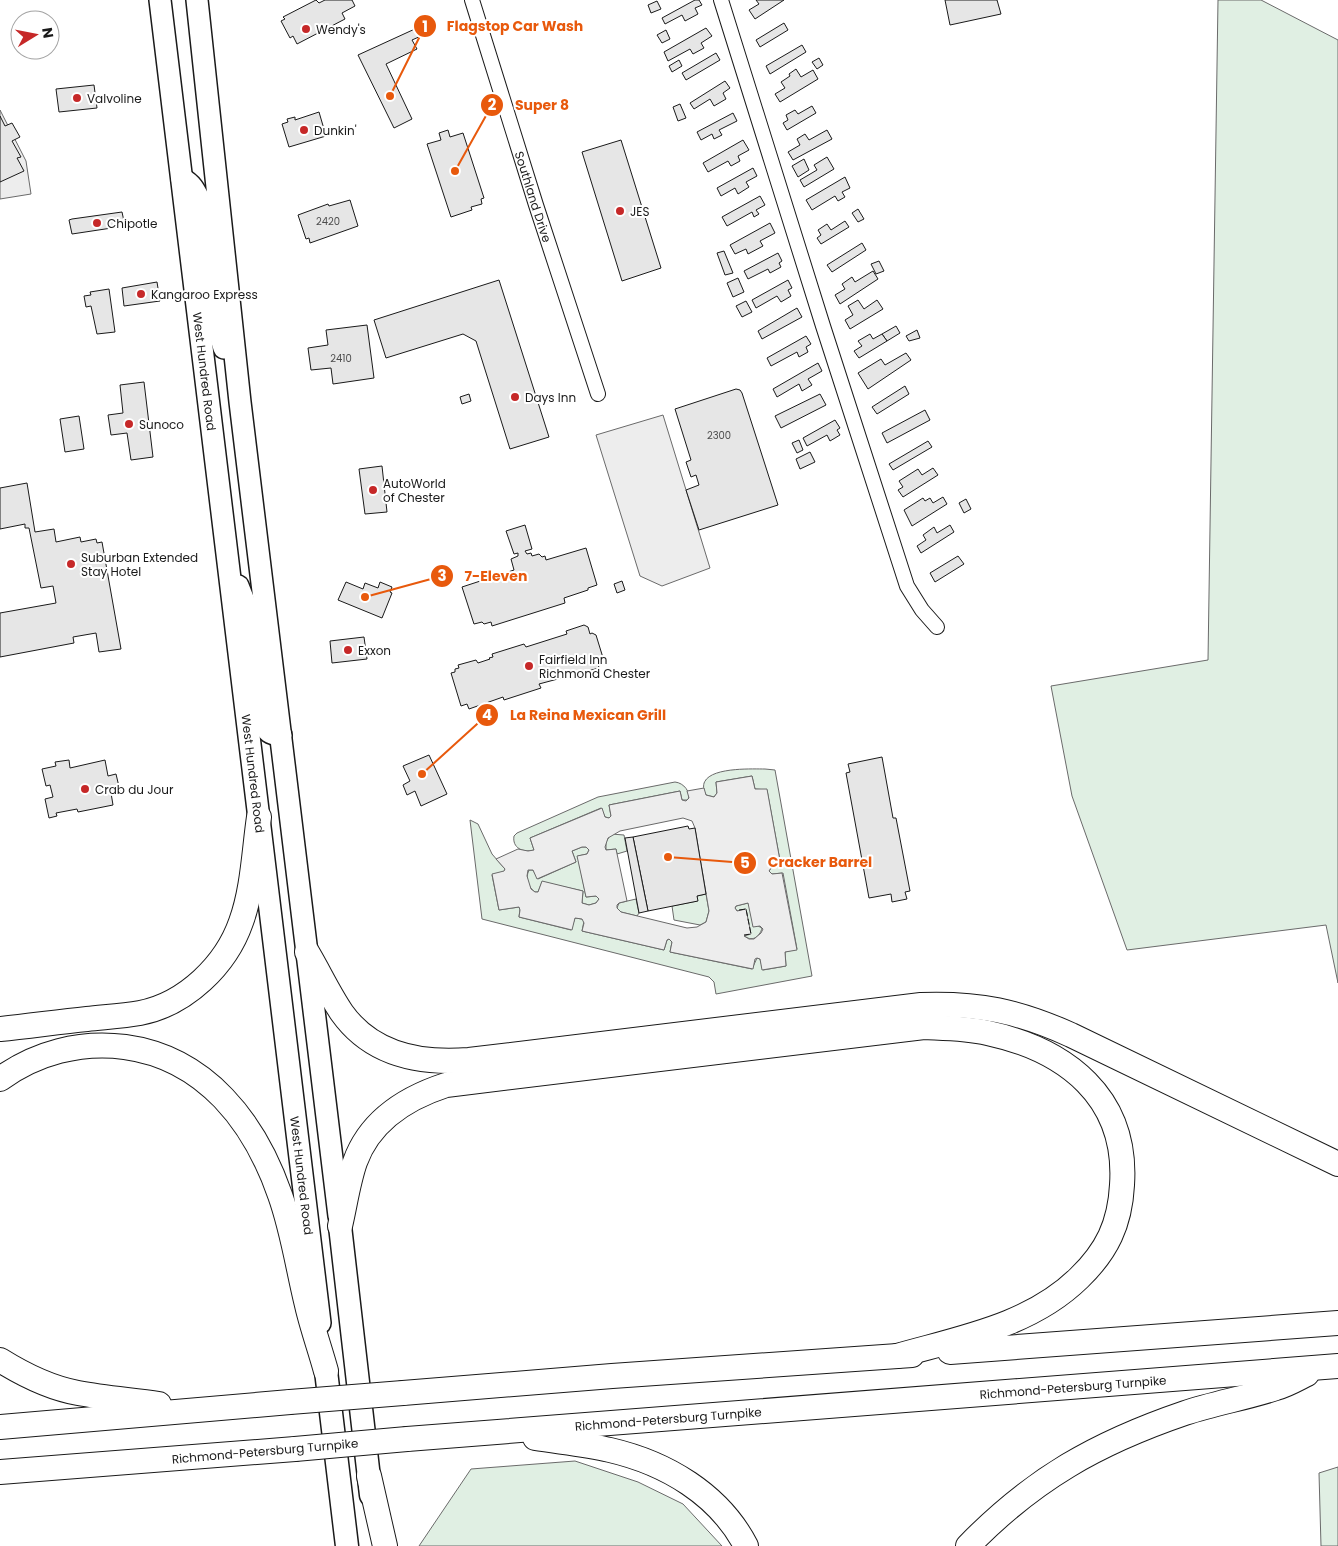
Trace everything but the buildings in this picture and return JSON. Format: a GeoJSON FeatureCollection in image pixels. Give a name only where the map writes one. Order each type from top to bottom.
{"type":"FeatureCollection","features":[{"type":"Feature","properties":{"kind":"highway"},"geometry":{"type":"LineString","coordinates":[[0,1029],[141,1012],[170,1002],[204,979],[230,947],[242,921],[249,892],[259,817]]}},
{"type":"Feature","properties":{"kind":"highway"},"geometry":{"type":"LineString","coordinates":[[307,952],[342,1013],[364,1036],[389,1051],[403,1056],[436,1061],[479,1059],[921,1005],[962,1005],[1008,1011],[1064,1031],[1338,1164]]}},
{"type":"Feature","properties":{"kind":"highway"},"geometry":{"type":"LineString","coordinates":[[377,1546],[340,1226],[355,1162],[363,1145],[372,1131],[386,1116],[408,1100],[426,1092],[446,1085],[924,1027],[986,1032],[1020,1041],[1065,1063],[1084,1079],[1098,1096],[1109,1115],[1117,1135],[1122,1160],[1121,1202],[1117,1222],[1107,1245],[1079,1279],[1033,1312],[997,1328],[896,1356]]}},
{"type":"Feature","properties":{"kind":"highway"},"geometry":{"type":"LineString","coordinates":[[0,1079],[29,1062],[56,1051],[82,1046],[134,1048],[182,1065],[203,1078],[226,1100],[249,1129],[268,1163],[281,1196],[297,1259],[306,1305],[326,1371]]}},
{"type":"Feature","properties":{"kind":"highway"},"geometry":{"type":"LineString","coordinates":[[0,1427],[622,1375],[1338,1323]]}},
{"type":"Feature","properties":{"kind":"highway"},"geometry":{"type":"LineString","coordinates":[[0,1360],[51,1386],[77,1393],[200,1409]]}},
{"type":"Feature","properties":{"kind":"highway"},"geometry":{"type":"LineString","coordinates":[[968,1546],[1016,1501],[1052,1474],[1076,1460],[1132,1433],[1187,1413],[1278,1388],[1329,1367]]}},
{"type":"Feature","properties":{"kind":"highway","name":"Richmond-Petersburg Turnpike"},"geometry":{"type":"LineString","coordinates":[[0,1472],[1329,1367]]}},
{"type":"Feature","properties":{"kind":"highway","name":"West Hundred Road"},"geometry":{"type":"LineString","coordinates":[[326,1371],[347,1546]]}},
{"type":"Feature","properties":{"kind":"highway"},"geometry":{"type":"LineString","coordinates":[[496,1432],[609,1450],[642,1459],[673,1473],[713,1501],[729,1519],[746,1546]]}},
{"type":"Feature","properties":{"kind":"highway"},"geometry":{"type":"LineString","coordinates":[[369,1476],[385,1546]]}},
{"type":"Feature","properties":{"kind":"main road","name":"West Hundred Road"},"geometry":{"type":"LineString","coordinates":[[160,0],[326,1371]]}},
{"type":"Feature","properties":{"kind":"main road"},"geometry":{"type":"LineString","coordinates":[[197,0],[240,402],[340,1226]]}},
{"type":"Feature","properties":{"kind":"main road"},"geometry":{"type":"LineString","coordinates":[[181,178],[195,190],[200,201],[213,312],[240,402]]}},
{"type":"Feature","properties":{"kind":"main road"},"geometry":{"type":"LineString","coordinates":[[227,560],[250,616],[263,722],[266,730],[272,734],[280,735]]}},
{"type":"Feature","properties":{"kind":"street","name":"Southland Drive"},"geometry":{"type":"LineString","coordinates":[[472,0],[598,394]]}},
{"type":"Feature","properties":{"kind":"street"},"geometry":{"type":"LineString","coordinates":[[720,0],[907,586],[922,610],[938,627]]}},
{"type":"Feature","properties":{"kind":"green space"},"geometry":{"type":"Polygon","coordinates":[[[1218,0],[1261,0],[1338,40],[1338,983],[1326,925],[1127,950],[1072,796],[1051,686],[1208,660],[1218,0]]]}},
{"type":"Feature","properties":{"kind":"green space"},"geometry":{"type":"Polygon","coordinates":[[[775,770],[812,976],[716,994],[714,982],[709,977],[482,919],[470,820],[478,824],[492,854],[505,869],[504,872],[492,875],[499,910],[519,907],[519,917],[571,930],[575,918],[582,919],[584,921],[582,931],[664,950],[669,939],[672,942],[670,952],[752,969],[757,958],[760,959],[763,970],[786,966],[785,952],[797,949],[783,873],[772,874],[769,871],[771,868],[781,866],[767,790],[755,789],[752,776],[716,782],[717,793],[714,797],[706,795],[704,786],[707,779],[714,774],[724,771],[775,770]]]}},
{"type":"Feature","properties":{"kind":"green space"},"geometry":{"type":"Polygon","coordinates":[[[675,782],[686,788],[688,800],[682,800],[680,791],[609,805],[611,816],[609,818],[605,817],[601,808],[530,838],[534,850],[522,850],[515,844],[514,836],[517,833],[598,797],[675,782]]]}},
{"type":"Feature","properties":{"kind":"green space"},"geometry":{"type":"Polygon","coordinates":[[[611,834],[624,835],[627,851],[617,854],[616,849],[606,850],[606,842],[611,834]]]}},
{"type":"Feature","properties":{"kind":"green space"},"geometry":{"type":"Polygon","coordinates":[[[586,847],[589,850],[587,854],[578,856],[586,897],[596,896],[599,899],[596,903],[589,905],[582,903],[583,891],[542,882],[538,892],[531,888],[527,879],[529,870],[533,870],[538,879],[576,862],[572,851],[586,847]]]}},
{"type":"Feature","properties":{"kind":"green space"},"geometry":{"type":"Polygon","coordinates":[[[706,894],[709,911],[706,922],[700,925],[674,920],[672,906],[697,901],[697,896],[706,894]]]}},
{"type":"Feature","properties":{"kind":"green space"},"geometry":{"type":"Polygon","coordinates":[[[636,899],[639,913],[637,916],[621,912],[617,908],[619,903],[636,899]]]}},
{"type":"Feature","properties":{"kind":"green space"},"geometry":{"type":"Polygon","coordinates":[[[748,903],[758,926],[762,928],[757,936],[752,939],[744,935],[750,934],[746,909],[737,911],[735,908],[736,906],[748,903]]]}},
{"type":"Feature","properties":{"kind":"green space"},"geometry":{"type":"Polygon","coordinates":[[[575,1461],[638,1482],[683,1504],[722,1546],[419,1546],[471,1469],[575,1461]]]}},
{"type":"Feature","properties":{"kind":"green space"},"geometry":{"type":"Polygon","coordinates":[[[1338,1467],[1338,1546],[1321,1546],[1319,1473],[1338,1467]]]}},
{"type":"Feature","properties":{"kind":"shaded area"},"geometry":{"type":"Polygon","coordinates":[[[0,110],[26,161],[31,194],[0,199],[0,110]]]}},
{"type":"Feature","properties":{"kind":"shaded area"},"geometry":{"type":"Polygon","coordinates":[[[663,415],[710,568],[662,586],[640,576],[596,435],[663,415]]]}},
{"type":"Feature","properties":{"kind":"shaded area"},"geometry":{"type":"Polygon","coordinates":[[[752,776],[755,789],[767,789],[781,866],[771,868],[769,871],[772,874],[782,873],[797,950],[785,952],[786,966],[762,970],[760,959],[757,958],[755,959],[753,969],[670,952],[672,942],[669,939],[664,950],[582,931],[584,923],[582,919],[575,918],[572,930],[519,917],[519,907],[499,910],[492,874],[504,871],[505,869],[496,859],[518,849],[534,850],[530,838],[602,808],[605,817],[609,818],[611,816],[609,805],[680,791],[682,800],[686,801],[689,798],[687,791],[704,788],[706,795],[714,797],[717,793],[716,782],[752,776]],[[683,818],[620,831],[608,838],[605,847],[606,850],[616,849],[627,901],[617,905],[621,912],[687,928],[697,927],[706,922],[709,911],[695,828],[692,821],[683,818]],[[582,847],[572,851],[576,862],[537,879],[533,870],[528,870],[527,876],[531,889],[538,892],[542,881],[583,891],[582,903],[589,905],[596,903],[599,899],[596,896],[586,897],[577,856],[587,854],[589,850],[586,847],[582,847]],[[748,903],[736,906],[737,911],[746,909],[751,934],[744,936],[754,939],[763,929],[760,926],[753,927],[748,903]]]}},
{"type":"Feature","properties":{"kind":"fence"},"geometry":{"type":"LineString","coordinates":[[739,910],[746,909],[751,934],[744,935]]}},
{"type":"Feature","properties":{"kind":"place","name":"Wendy's"},"geometry":{"type":"Point","coordinates":[306,29]}},
{"type":"Feature","properties":{"kind":"place","name":"Flagstop Car Wash"},"geometry":{"type":"Point","coordinates":[390,96]}},
{"type":"Feature","properties":{"kind":"place","name":"Valvoline"},"geometry":{"type":"Point","coordinates":[77,98]}},
{"type":"Feature","properties":{"kind":"place","name":"Dunkin'"},"geometry":{"type":"Point","coordinates":[304,130]}},
{"type":"Feature","properties":{"kind":"place","name":"Super 8"},"geometry":{"type":"Point","coordinates":[455,171]}},
{"type":"Feature","properties":{"kind":"place","name":"JES"},"geometry":{"type":"Point","coordinates":[620,211]}},
{"type":"Feature","properties":{"kind":"place","name":"Chipotle"},"geometry":{"type":"Point","coordinates":[97,223]}},
{"type":"Feature","properties":{"kind":"place","name":"Kangaroo Express"},"geometry":{"type":"Point","coordinates":[141,294]}},
{"type":"Feature","properties":{"kind":"place","name":"Days Inn"},"geometry":{"type":"Point","coordinates":[515,397]}},
{"type":"Feature","properties":{"kind":"place","name":"Sunoco"},"geometry":{"type":"Point","coordinates":[129,424]}},
{"type":"Feature","properties":{"kind":"place","name":"AutoWorld of Chester"},"geometry":{"type":"Point","coordinates":[373,490]}},
{"type":"Feature","properties":{"kind":"place","name":"Suburban Extended Stay Hotel"},"geometry":{"type":"Point","coordinates":[71,564]}},
{"type":"Feature","properties":{"kind":"place","name":"7-Eleven"},"geometry":{"type":"Point","coordinates":[365,597]}},
{"type":"Feature","properties":{"kind":"place","name":"Exxon"},"geometry":{"type":"Point","coordinates":[348,650]}},
{"type":"Feature","properties":{"kind":"place","name":"Fairfield Inn Richmond Chester"},"geometry":{"type":"Point","coordinates":[529,666]}},
{"type":"Feature","properties":{"kind":"place","name":"La Reina Mexican Grill"},"geometry":{"type":"Point","coordinates":[422,774]}},
{"type":"Feature","properties":{"kind":"place","name":"Crab du Jour"},"geometry":{"type":"Point","coordinates":[85,789]}},
{"type":"Feature","properties":{"kind":"place","name":"Cracker Barrel"},"geometry":{"type":"Point","coordinates":[668,857]}}]}
